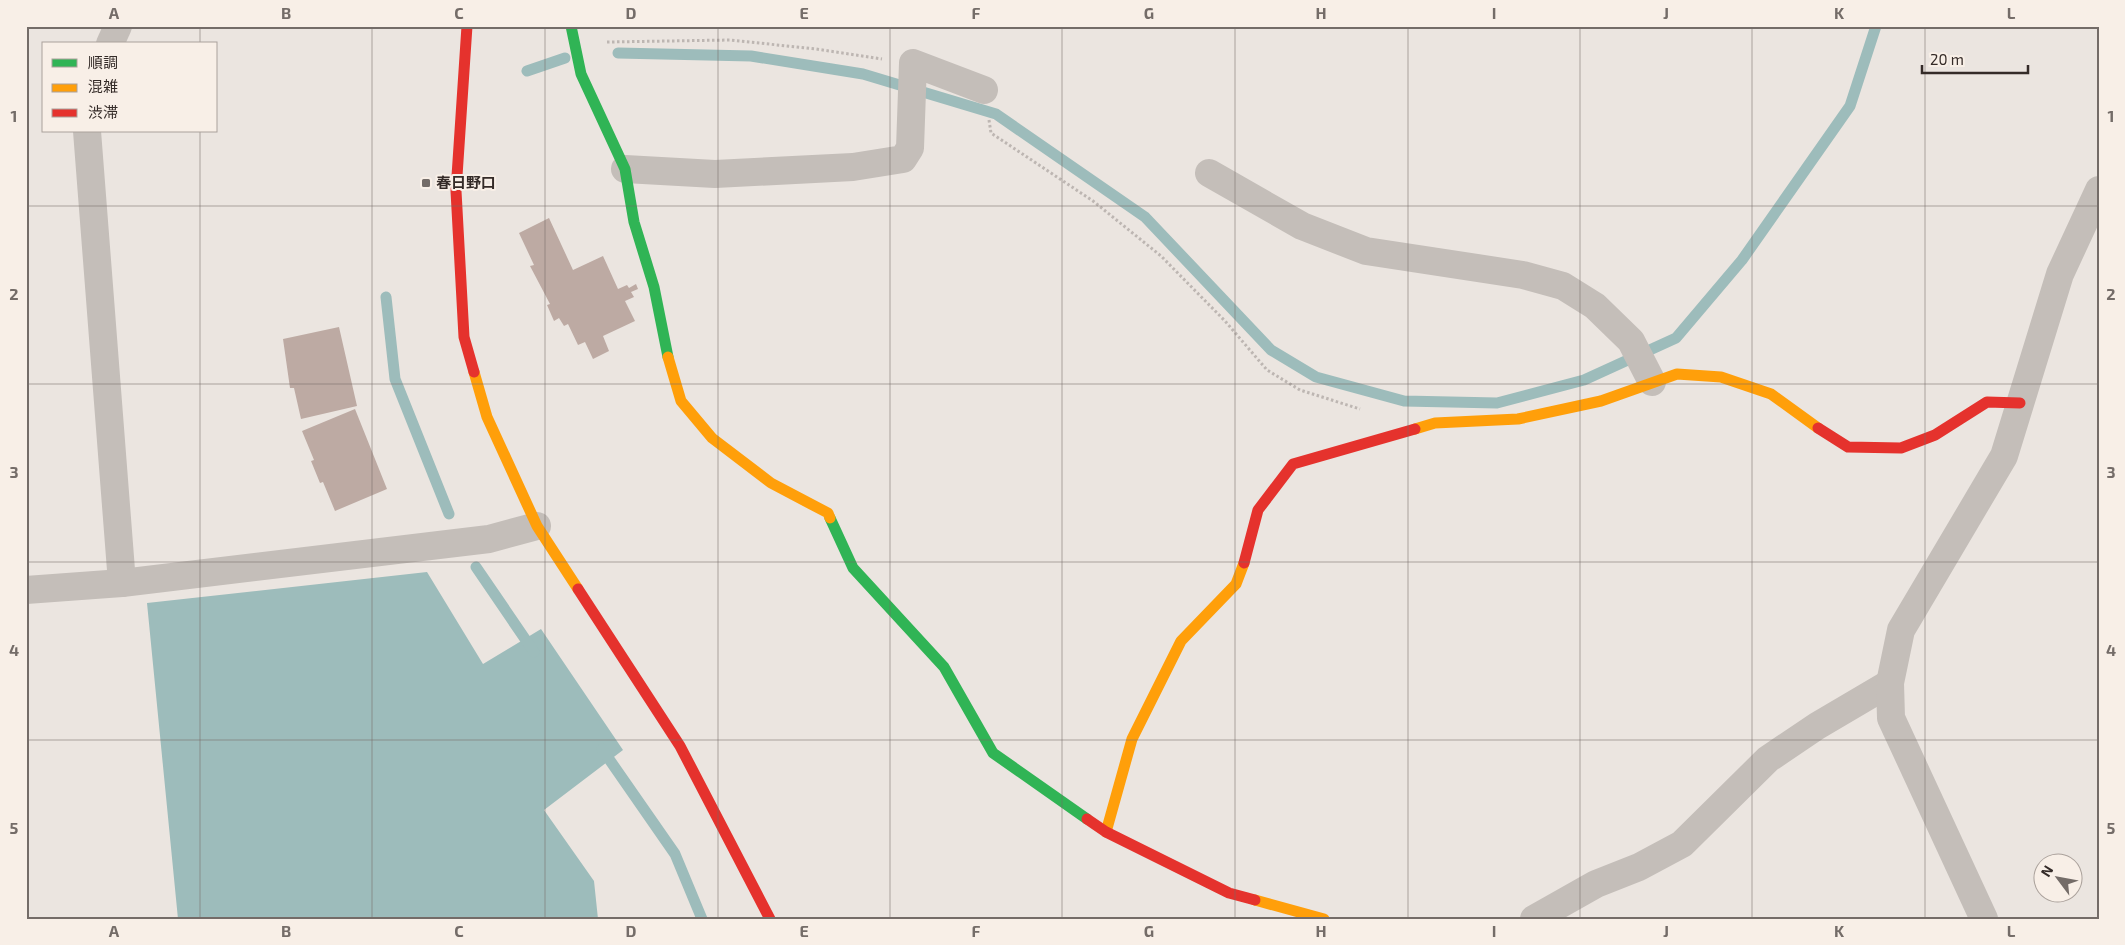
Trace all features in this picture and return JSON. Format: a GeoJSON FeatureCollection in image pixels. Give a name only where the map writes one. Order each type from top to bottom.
{"type":"FeatureCollection","features":[{"type":"Feature","properties":{"kind":"street"},"geometry":{"type":"LineString","coordinates":[[111,42],[118,26]]}},
{"type":"Feature","properties":{"kind":"street"},"geometry":{"type":"LineString","coordinates":[[467,26],[456,191],[464,337],[487,417],[537,526],[680,746],[770,919]]}},
{"type":"Feature","properties":{"kind":"street"},"geometry":{"type":"LineString","coordinates":[[571,26],[581,74],[625,169],[634,222],[654,287],[666,349],[682,401],[712,438],[771,483],[828,513],[853,568],[944,667],[993,753],[1106,832],[1229,893],[1324,919]]}},
{"type":"Feature","properties":{"kind":"street"},"geometry":{"type":"LineString","coordinates":[[625,169],[715,174],[853,167],[903,158],[910,148],[912,64],[984,90]]}},
{"type":"Feature","properties":{"kind":"street"},"geometry":{"type":"LineString","coordinates":[[87,132],[122,583]]}},
{"type":"Feature","properties":{"kind":"street"},"geometry":{"type":"LineString","coordinates":[[1209,173],[1302,226],[1366,251],[1523,274],[1563,286],[1595,306],[1631,341],[1652,382]]}},
{"type":"Feature","properties":{"kind":"street"},"geometry":{"type":"LineString","coordinates":[[1984,919],[1891,718],[1890,683],[1901,630],[2004,456],[2060,274],[2099,190]]}},
{"type":"Feature","properties":{"kind":"street"},"geometry":{"type":"LineString","coordinates":[[1106,832],[1132,739],[1181,641],[1203,616],[1236,584],[1249,552],[1258,510],[1293,464],[1436,423],[1518,419],[1601,401],[1677,374],[1721,376],[1771,394],[1848,447],[1901,448],[1935,435],[1987,402],[2020,403]]}},
{"type":"Feature","properties":{"kind":"street"},"geometry":{"type":"LineString","coordinates":[[26,590],[122,583],[489,539],[537,526]]}},
{"type":"Feature","properties":{"kind":"street"},"geometry":{"type":"LineString","coordinates":[[1534,919],[1596,884],[1639,868],[1682,844],[1768,759],[1817,726],[1890,683]]}},
{"type":"Feature","properties":{"kind":"path"},"geometry":{"type":"LineString","coordinates":[[575,43],[730,40],[816,49],[912,64]]}},
{"type":"Feature","properties":{"kind":"path"},"geometry":{"type":"LineString","coordinates":[[991,133],[1093,201],[1162,256],[1225,321],[1266,370],[1300,390],[1369,412]]}},
{"type":"Feature","properties":{"kind":"water"},"geometry":{"type":"Polygon","coordinates":[[[427,572],[483,664],[541,629],[623,750],[544,810],[594,881],[598,919],[178,919],[147,603],[427,572]]]}},
{"type":"Feature","properties":{"kind":"building"},"geometry":{"type":"Polygon","coordinates":[[[549,218],[573,270],[603,256],[618,289],[627,285],[629,288],[636,284],[638,289],[631,292],[634,297],[625,301],[635,321],[603,336],[609,351],[593,359],[585,342],[578,345],[568,324],[564,326],[559,318],[554,321],[547,305],[550,304],[530,266],[534,265],[519,233],[549,218]]]}},
{"type":"Feature","properties":{"kind":"building"},"geometry":{"type":"Polygon","coordinates":[[[339,327],[357,406],[301,419],[294,388],[290,388],[283,339],[339,327]]]}},
{"type":"Feature","properties":{"kind":"building"},"geometry":{"type":"Polygon","coordinates":[[[355,409],[387,489],[335,511],[323,482],[320,483],[311,461],[314,460],[302,431],[355,409]]]}},
{"type":"Feature","properties":{"kind":"waterway"},"geometry":{"type":"LineString","coordinates":[[618,53],[751,56],[863,74],[996,114],[1145,217],[1271,350],[1316,377],[1404,401],[1497,403],[1584,380],[1676,338],[1742,260],[1850,106],[1876,26]]}},
{"type":"Feature","properties":{"kind":"waterway"},"geometry":{"type":"LineString","coordinates":[[527,71],[565,58]]}},
{"type":"Feature","properties":{"kind":"waterway"},"geometry":{"type":"LineString","coordinates":[[386,297],[395,379],[449,514]]}},
{"type":"Feature","properties":{"kind":"waterway"},"geometry":{"type":"LineString","coordinates":[[476,567],[534,652]]}},
{"type":"Feature","properties":{"kind":"waterway"},"geometry":{"type":"LineString","coordinates":[[602,749],[675,854],[702,919]]}},
{"type":"Feature","properties":{"kind":"traffic: fast"},"geometry":{"type":"LineString","coordinates":[[571,26],[581,74],[625,169],[634,222],[654,287],[668,357]]}},
{"type":"Feature","properties":{"kind":"traffic: fast"},"geometry":{"type":"LineString","coordinates":[[830,518],[853,568],[944,667],[993,753],[1087,819]]}},
{"type":"Feature","properties":{"kind":"traffic: slow"},"geometry":{"type":"LineString","coordinates":[[668,357],[681,401],[712,438],[771,483],[828,513],[830,518]]}},
{"type":"Feature","properties":{"kind":"traffic: slow"},"geometry":{"type":"LineString","coordinates":[[474,372],[487,417],[537,526],[578,589]]}},
{"type":"Feature","properties":{"kind":"traffic: slow"},"geometry":{"type":"LineString","coordinates":[[1415,429],[1435,423],[1518,419],[1601,401],[1677,374],[1721,377],[1771,394],[1818,428]]}},
{"type":"Feature","properties":{"kind":"traffic: slow"},"geometry":{"type":"LineString","coordinates":[[1106,832],[1132,739],[1181,641],[1236,584],[1244,563]]}},
{"type":"Feature","properties":{"kind":"traffic: slow"},"geometry":{"type":"LineString","coordinates":[[1255,900],[1324,919]]}},
{"type":"Feature","properties":{"kind":"traffic: jam"},"geometry":{"type":"LineString","coordinates":[[467,26],[456,191],[464,337],[474,372]]}},
{"type":"Feature","properties":{"kind":"traffic: jam"},"geometry":{"type":"LineString","coordinates":[[1818,428],[1848,447],[1901,448],[1935,435],[1987,402],[2020,403]]}},
{"type":"Feature","properties":{"kind":"traffic: jam"},"geometry":{"type":"LineString","coordinates":[[1244,563],[1258,510],[1293,464],[1415,429]]}},
{"type":"Feature","properties":{"kind":"traffic: jam"},"geometry":{"type":"LineString","coordinates":[[578,589],[680,746],[770,919]]}},
{"type":"Feature","properties":{"kind":"traffic: jam"},"geometry":{"type":"LineString","coordinates":[[1087,819],[1106,832],[1229,893],[1255,900]]}},
{"type":"Feature","properties":{"kind":"place","name":"春日野口"},"geometry":{"type":"Point","coordinates":[426,183]}}]}
